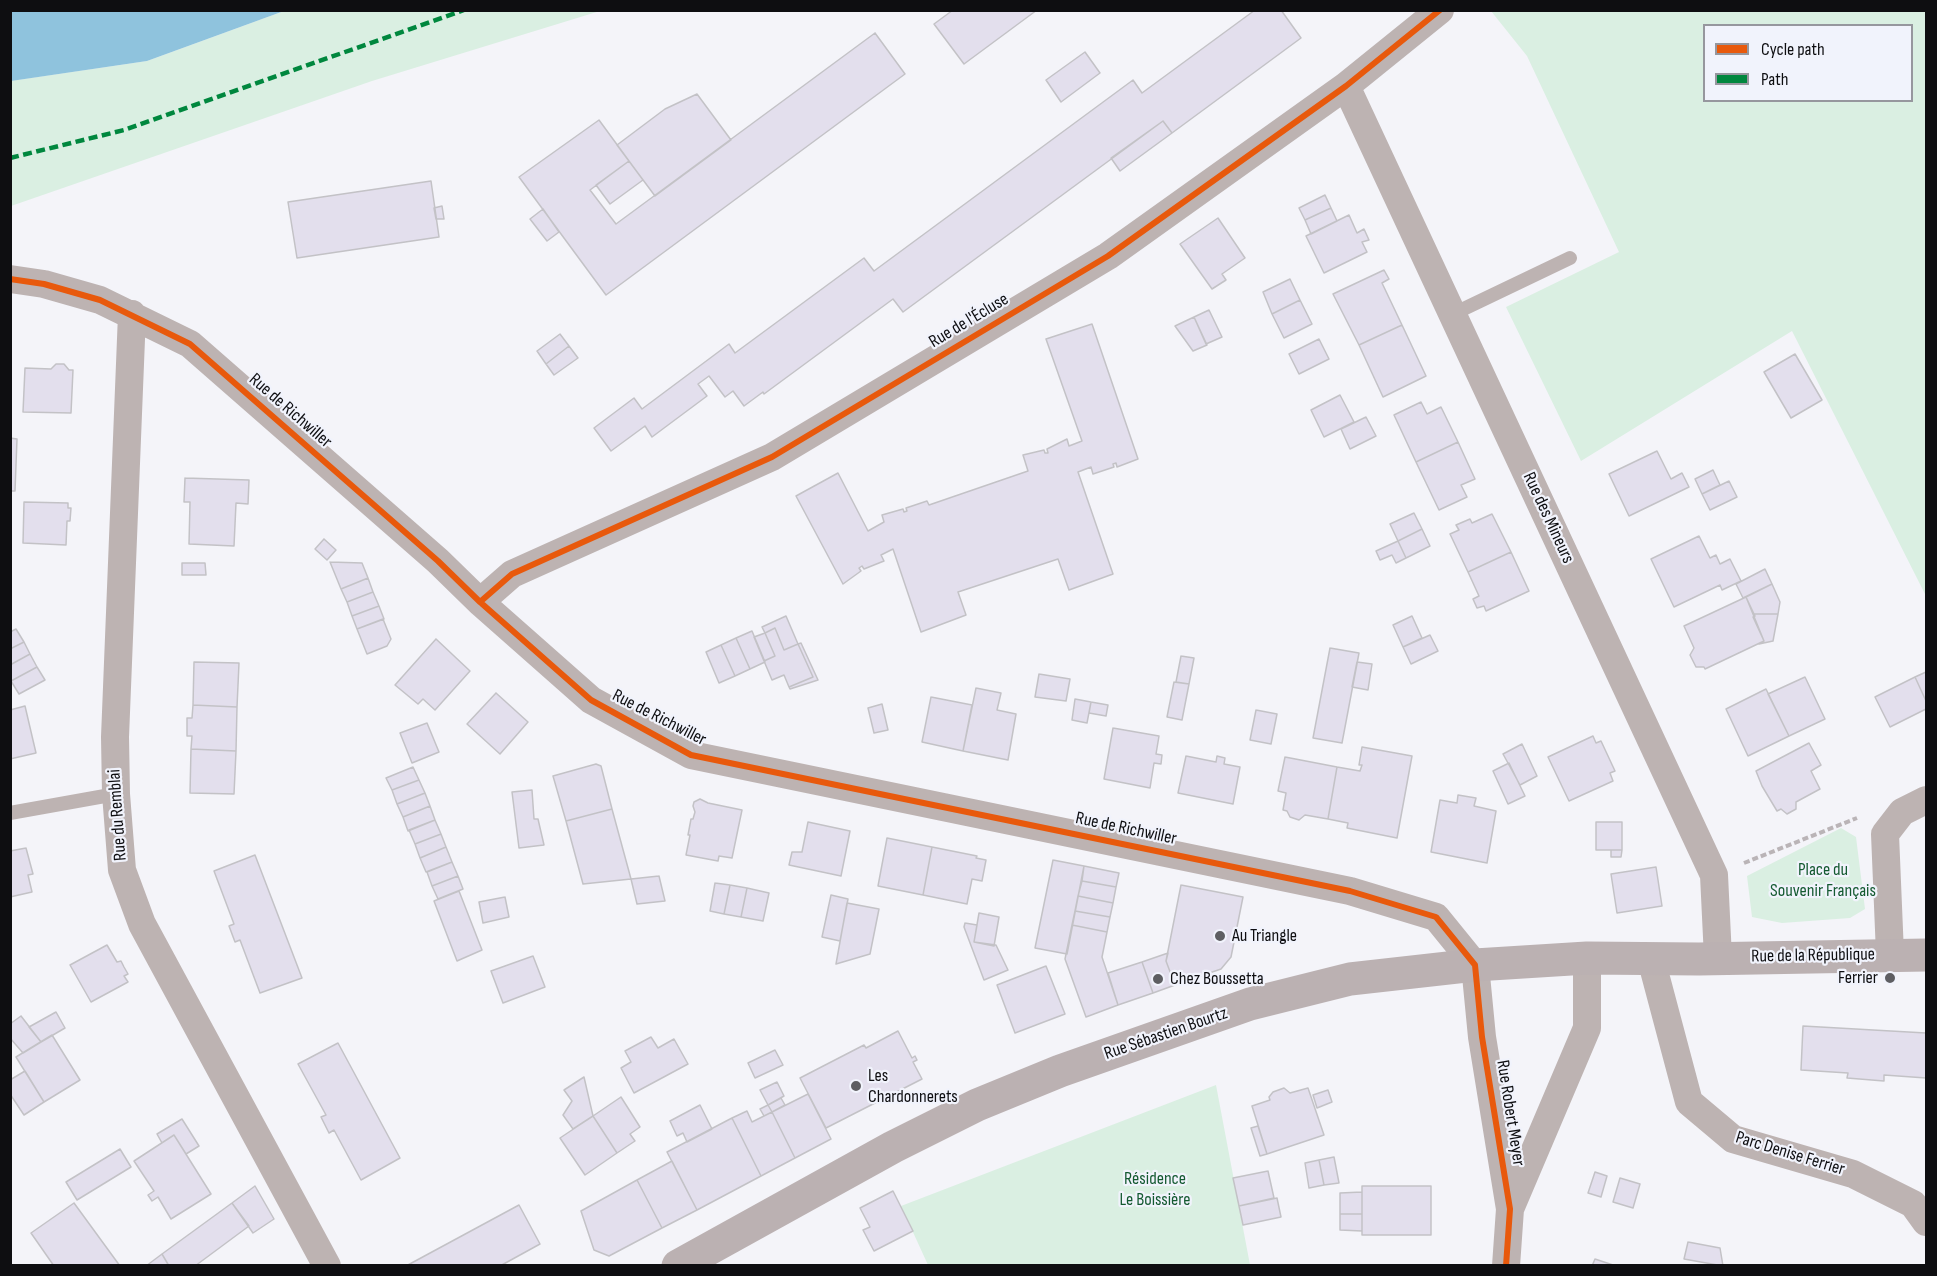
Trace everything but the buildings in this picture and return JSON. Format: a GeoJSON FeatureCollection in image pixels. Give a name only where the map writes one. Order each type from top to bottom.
{"type":"FeatureCollection","features":[{"type":"Feature","properties":{"kind":"main road","name":"Rue de la République"},"geometry":{"type":"LineString","coordinates":[[1709,959],[1926,955]]}},
{"type":"Feature","properties":{"kind":"main road","name":"Rue Sébastien Bourtz"},"geometry":{"type":"LineString","coordinates":[[678,1266],[893,1147],[977,1105],[1060,1071],[1261,1001],[1350,979],[1475,966],[1587,958],[1709,959]]}},
{"type":"Feature","properties":{"kind":"street","name":"Rue de l'Écluse"},"geometry":{"type":"LineString","coordinates":[[480,602],[512,574],[772,457],[1108,256],[1346,86],[1440,10]]}},
{"type":"Feature","properties":{"kind":"street","name":"Rue des Mineurs"},"geometry":{"type":"LineString","coordinates":[[1346,86],[1714,875],[1709,959]]}},
{"type":"Feature","properties":{"kind":"street","name":"Rue de Richwiller"},"geometry":{"type":"LineString","coordinates":[[10,279],[44,284],[100,300],[190,344],[438,561],[480,602],[591,700],[691,755],[1350,891],[1436,917],[1475,966]]}},
{"type":"Feature","properties":{"kind":"street","name":"Rue du Remblai"},"geometry":{"type":"LineString","coordinates":[[132,314],[115,737],[116,794],[122,870],[142,924],[327,1266]]}},
{"type":"Feature","properties":{"kind":"street"},"geometry":{"type":"LineString","coordinates":[[1890,954],[1885,834],[1914,806]]}},
{"type":"Feature","properties":{"kind":"street","name":"Rue Robert Meyer"},"geometry":{"type":"LineString","coordinates":[[1510,1209],[1587,1028],[1587,958]]}},
{"type":"Feature","properties":{"kind":"street","name":"Parc Denise Ferrier"},"geometry":{"type":"LineString","coordinates":[[1651,959],[1689,1102],[1733,1139],[1853,1174],[1913,1204],[1926,1222]]}},
{"type":"Feature","properties":{"kind":"street","name":"Rue Robert Meyer"},"geometry":{"type":"LineString","coordinates":[[1475,966],[1482,1037],[1510,1209],[1506,1266]]}},
{"type":"Feature","properties":{"kind":"lane"},"geometry":{"type":"LineString","coordinates":[[1453,314],[1570,258]]}},
{"type":"Feature","properties":{"kind":"lane"},"geometry":{"type":"LineString","coordinates":[[10,813],[116,794]]}},
{"type":"Feature","properties":{"kind":"path"},"geometry":{"type":"LineString","coordinates":[[1714,875],[1858,818],[1914,806]]}},
{"type":"Feature","properties":{"kind":"green space"},"geometry":{"type":"Polygon","coordinates":[[[284,11],[600,11],[372,81],[11,206],[10,81],[147,61],[284,11]]]}},
{"type":"Feature","properties":{"kind":"green space"},"geometry":{"type":"Polygon","coordinates":[[[1491,11],[1926,11],[1926,596],[1792,331],[1581,461],[1506,307],[1619,252],[1527,56],[1491,11]]]}},
{"type":"Feature","properties":{"kind":"green space","name":"Place du Souvenir Français"},"geometry":{"type":"Polygon","coordinates":[[[1841,828],[1856,837],[1865,909],[1850,918],[1782,923],[1752,917],[1747,876],[1841,828]]]}},
{"type":"Feature","properties":{"kind":"green space","name":"Résidence Le Boissière"},"geometry":{"type":"Polygon","coordinates":[[[1216,1085],[1250,1265],[928,1265],[901,1206],[1216,1085]]]}},
{"type":"Feature","properties":{"kind":"water"},"geometry":{"type":"Polygon","coordinates":[[[10,11],[284,11],[147,61],[11,81],[10,11]]]}},
{"type":"Feature","properties":{"kind":"marked path"},"geometry":{"type":"LineString","coordinates":[[10,158],[124,130],[464,10]]}},
{"type":"Feature","properties":{"kind":"cycle path"},"geometry":{"type":"LineString","coordinates":[[480,602],[512,574],[772,457],[1108,256],[1346,86],[1440,10]]}},
{"type":"Feature","properties":{"kind":"cycle path"},"geometry":{"type":"LineString","coordinates":[[10,279],[44,284],[100,300],[190,344],[438,561],[480,602],[591,700],[691,755],[1350,891],[1436,917],[1475,965],[1482,1037],[1510,1209],[1506,1266]]}},
{"type":"Feature","properties":{"kind":"place","name":"Au Triangle"},"geometry":{"type":"Point","coordinates":[1220,936]}},
{"type":"Feature","properties":{"kind":"place","name":"Ferrier"},"geometry":{"type":"Point","coordinates":[1890,978]}},
{"type":"Feature","properties":{"kind":"place","name":"Chez Boussetta"},"geometry":{"type":"Point","coordinates":[1158,979]}},
{"type":"Feature","properties":{"kind":"place","name":"Les Chardonnerets"},"geometry":{"type":"Point","coordinates":[856,1086]}}]}
